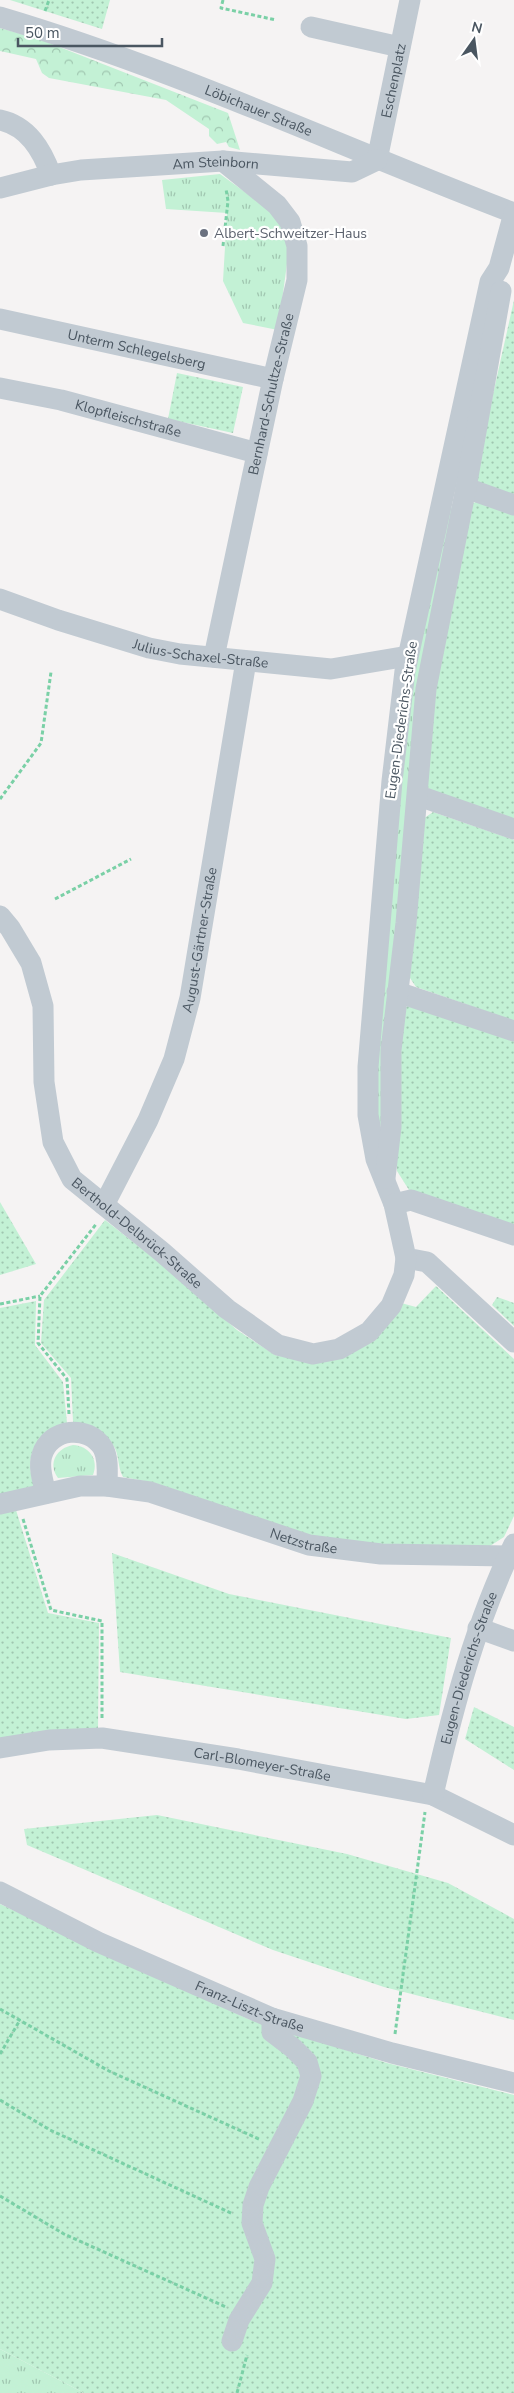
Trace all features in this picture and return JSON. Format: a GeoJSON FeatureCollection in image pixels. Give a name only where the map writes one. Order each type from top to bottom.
{"type":"FeatureCollection","features":[{"type":"Feature","properties":{"kind":"street","name":"Eschenplatz"},"geometry":{"type":"LineString","coordinates":[[377,160],[410,0]]}},
{"type":"Feature","properties":{"kind":"street","name":"Löbichauer Straße"},"geometry":{"type":"LineString","coordinates":[[0,17],[108,51],[377,160],[514,213]]}},
{"type":"Feature","properties":{"kind":"street"},"geometry":{"type":"LineString","coordinates":[[311,27],[400,47]]}},
{"type":"Feature","properties":{"kind":"street"},"geometry":{"type":"LineString","coordinates":[[0,120],[10,122],[28,134],[42,152],[51,175]]}},
{"type":"Feature","properties":{"kind":"street","name":"Am Steinborn"},"geometry":{"type":"LineString","coordinates":[[0,188],[51,175],[81,170],[223,161],[352,172],[377,160]]}},
{"type":"Feature","properties":{"kind":"street","name":"Bernhard-Schultze-Straße"},"geometry":{"type":"LineString","coordinates":[[214,657],[273,379],[297,280],[297,246],[290,222],[277,205],[223,161]]}},
{"type":"Feature","properties":{"kind":"street","name":"Eugen-Diederichs-Straße"},"geometry":{"type":"LineString","coordinates":[[406,1258],[394,1204],[376,1159],[368,1115],[368,1067],[394,763],[408,656],[490,282],[499,268],[514,213]]}},
{"type":"Feature","properties":{"kind":"street","name":"Eugen-Diederichs-Straße"},"geometry":{"type":"LineString","coordinates":[[385,1179],[389,1158],[391,1050],[419,796],[419,761],[426,689],[466,488],[502,286],[499,268]]}},
{"type":"Feature","properties":{"kind":"street","name":"Unterm Schlegelsberg"},"geometry":{"type":"LineString","coordinates":[[0,319],[273,379]]}},
{"type":"Feature","properties":{"kind":"street","name":"Klopfleischstraße"},"geometry":{"type":"LineString","coordinates":[[0,388],[61,400],[257,453]]}},
{"type":"Feature","properties":{"kind":"street"},"geometry":{"type":"LineString","coordinates":[[466,488],[514,505]]}},
{"type":"Feature","properties":{"kind":"street","name":"Julius-Schaxel-Straße"},"geometry":{"type":"LineString","coordinates":[[0,598],[58,620],[149,648],[246,661],[331,669],[408,656]]}},
{"type":"Feature","properties":{"kind":"street","name":"August-Gärtner-Straße"},"geometry":{"type":"LineString","coordinates":[[104,1205],[148,1120],[174,1059],[190,998],[246,661]]}},
{"type":"Feature","properties":{"kind":"street"},"geometry":{"type":"LineString","coordinates":[[419,796],[514,829]]}},
{"type":"Feature","properties":{"kind":"street","name":"Berthold-Delbrück-Straße"},"geometry":{"type":"LineString","coordinates":[[0,916],[10,928],[31,963],[43,1006],[44,1082],[53,1142],[72,1179],[251,1328],[278,1345],[313,1354],[339,1349],[369,1332],[391,1306],[404,1275],[406,1258]]}},
{"type":"Feature","properties":{"kind":"street"},"geometry":{"type":"LineString","coordinates":[[398,992],[514,1031]]}},
{"type":"Feature","properties":{"kind":"street"},"geometry":{"type":"LineString","coordinates":[[394,1204],[411,1200],[514,1235]]}},
{"type":"Feature","properties":{"kind":"street"},"geometry":{"type":"LineString","coordinates":[[406,1258],[427,1262],[514,1342]]}},
{"type":"Feature","properties":{"kind":"street"},"geometry":{"type":"LineString","coordinates":[[46,1493],[40,1466],[42,1456],[54,1438],[65,1433],[87,1434],[100,1444],[107,1459],[107,1486]]}},
{"type":"Feature","properties":{"kind":"street","name":"Netzstraße"},"geometry":{"type":"LineString","coordinates":[[0,1504],[80,1486],[107,1486],[150,1492],[310,1545],[381,1554],[511,1549]]}},
{"type":"Feature","properties":{"kind":"street","name":"Eugen-Diederichs-Straße"},"geometry":{"type":"LineString","coordinates":[[433,1795],[454,1704],[478,1628],[511,1549]]}},
{"type":"Feature","properties":{"kind":"street"},"geometry":{"type":"LineString","coordinates":[[478,1628],[514,1641]]}},
{"type":"Feature","properties":{"kind":"street","name":"Carl-Blomeyer-Straße"},"geometry":{"type":"LineString","coordinates":[[0,1748],[49,1740],[102,1738],[238,1759],[433,1795],[514,1835]]}},
{"type":"Feature","properties":{"kind":"street","name":"Franz-Liszt-Straße"},"geometry":{"type":"LineString","coordinates":[[0,1892],[98,1942],[272,2018],[392,2053],[514,2083]]}},
{"type":"Feature","properties":{"kind":"street"},"geometry":{"type":"LineString","coordinates":[[240,2347],[242,2314],[262,2283],[265,2259],[252,2223],[253,2206],[259,2187],[278,2147],[303,2101],[311,2076],[307,2062],[293,2048],[272,2032],[272,2018]]}},
{"type":"Feature","properties":{"kind":"path"},"geometry":{"type":"LineString","coordinates":[[44,13],[48,0]]}},
{"type":"Feature","properties":{"kind":"path"},"geometry":{"type":"LineString","coordinates":[[223,0],[221,8],[276,20]]}},
{"type":"Feature","properties":{"kind":"path"},"geometry":{"type":"LineString","coordinates":[[223,161],[228,202],[223,246]]}},
{"type":"Feature","properties":{"kind":"path"},"geometry":{"type":"LineString","coordinates":[[0,800],[41,743],[51,672]]}},
{"type":"Feature","properties":{"kind":"path"},"geometry":{"type":"LineString","coordinates":[[55,899],[132,859]]}},
{"type":"Feature","properties":{"kind":"path"},"geometry":{"type":"LineString","coordinates":[[69,1410],[67,1379],[38,1344],[40,1296],[95,1226]]}},
{"type":"Feature","properties":{"kind":"path"},"geometry":{"type":"LineString","coordinates":[[0,1304],[40,1296]]}},
{"type":"Feature","properties":{"kind":"path"},"geometry":{"type":"LineString","coordinates":[[22,1516],[51,1610],[102,1621],[102,1738]]}},
{"type":"Feature","properties":{"kind":"path"},"geometry":{"type":"LineString","coordinates":[[396,2026],[424,1820]]}},
{"type":"Feature","properties":{"kind":"path"},"geometry":{"type":"LineString","coordinates":[[0,2009],[109,2071],[278,2147]]}},
{"type":"Feature","properties":{"kind":"path"},"geometry":{"type":"LineString","coordinates":[[0,2054],[20,2020]]}},
{"type":"Feature","properties":{"kind":"path"},"geometry":{"type":"LineString","coordinates":[[0,2100],[50,2130],[252,2223]]}},
{"type":"Feature","properties":{"kind":"path"},"geometry":{"type":"LineString","coordinates":[[0,2196],[64,2234],[242,2314]]}},
{"type":"Feature","properties":{"kind":"path"},"geometry":{"type":"LineString","coordinates":[[237,2393],[240,2347]]}},
{"type":"Feature","properties":{"kind":"green space"},"geometry":{"type":"Polygon","coordinates":[[[10,0],[110,0],[102,29],[10,0]]]}},
{"type":"Feature","properties":{"kind":"green space"},"geometry":{"type":"Polygon","coordinates":[[[0,28],[39,39],[228,113],[240,150],[229,147],[226,142],[217,144],[209,136],[209,129],[166,100],[49,78],[42,73],[36,59],[0,51],[0,28]]]}},
{"type":"Feature","properties":{"kind":"green space"},"geometry":{"type":"Polygon","coordinates":[[[220,174],[277,215],[289,249],[278,330],[243,323],[223,281],[227,213],[166,209],[162,180],[220,174]]]}},
{"type":"Feature","properties":{"kind":"green space"},"geometry":{"type":"Polygon","coordinates":[[[514,300],[514,498],[481,487],[475,475],[514,300]]]}},
{"type":"Feature","properties":{"kind":"green space"},"geometry":{"type":"Polygon","coordinates":[[[177,373],[243,387],[233,433],[168,419],[177,373]]]}},
{"type":"Feature","properties":{"kind":"green space"},"geometry":{"type":"Polygon","coordinates":[[[480,500],[514,511],[514,824],[434,796],[426,784],[431,708],[469,505],[480,500]]]}},
{"type":"Feature","properties":{"kind":"green space"},"geometry":{"type":"Polygon","coordinates":[[[444,506],[454,508],[386,1143],[374,1106],[398,770],[444,506]]]}},
{"type":"Feature","properties":{"kind":"green space"},"geometry":{"type":"Polygon","coordinates":[[[433,812],[514,840],[514,1021],[416,987],[408,975],[423,819],[433,812]]]}},
{"type":"Feature","properties":{"kind":"green space"},"geometry":{"type":"Polygon","coordinates":[[[412,1003],[514,1037],[514,1226],[409,1190],[397,1171],[397,1094],[403,1009],[412,1003]]]}},
{"type":"Feature","properties":{"kind":"green space"},"geometry":{"type":"Polygon","coordinates":[[[0,1202],[36,1264],[0,1275],[0,1202]]]}},
{"type":"Feature","properties":{"kind":"green space"},"geometry":{"type":"Polygon","coordinates":[[[105,1220],[169,1270],[237,1330],[275,1355],[308,1360],[401,1303],[416,1307],[436,1286],[514,1359],[514,1516],[504,1537],[490,1546],[381,1546],[315,1538],[155,1483],[123,1477],[115,1448],[112,1444],[73,1422],[71,1378],[41,1343],[44,1300],[105,1220]]]}},
{"type":"Feature","properties":{"kind":"green space"},"geometry":{"type":"Polygon","coordinates":[[[497,1297],[514,1303],[514,1326],[492,1305],[497,1297]]]}},
{"type":"Feature","properties":{"kind":"green space"},"geometry":{"type":"Polygon","coordinates":[[[36,1301],[35,1345],[63,1382],[67,1423],[47,1432],[35,1446],[30,1464],[34,1486],[0,1495],[0,1308],[36,1301]]]}},
{"type":"Feature","properties":{"kind":"green space"},"geometry":{"type":"Polygon","coordinates":[[[73,1445],[84,1448],[91,1454],[95,1464],[93,1475],[58,1478],[53,1467],[55,1457],[62,1449],[73,1445]]]}},
{"type":"Feature","properties":{"kind":"green space"},"geometry":{"type":"Polygon","coordinates":[[[16,1510],[48,1613],[99,1623],[98,1731],[0,1741],[0,1513],[16,1510]]]}},
{"type":"Feature","properties":{"kind":"green space"},"geometry":{"type":"Polygon","coordinates":[[[112,1553],[229,1594],[451,1638],[439,1715],[406,1719],[120,1672],[112,1553]]]}},
{"type":"Feature","properties":{"kind":"green space"},"geometry":{"type":"Polygon","coordinates":[[[474,1707],[514,1727],[514,1770],[465,1739],[474,1707]]]}},
{"type":"Feature","properties":{"kind":"green space"},"geometry":{"type":"Polygon","coordinates":[[[157,1815],[347,1854],[448,1883],[514,1919],[514,2020],[384,1987],[273,1950],[27,1845],[24,1829],[157,1815]]]}},
{"type":"Feature","properties":{"kind":"green space"},"geometry":{"type":"Polygon","coordinates":[[[0,1904],[248,2019],[387,2063],[514,2095],[514,2393],[84,2393],[0,2349],[0,1904]]]}},
{"type":"Feature","properties":{"kind":"green space"},"geometry":{"type":"Polygon","coordinates":[[[0,2349],[84,2393],[0,2393],[0,2349]]]}},
{"type":"Feature","properties":{"kind":"place","name":"Albert-Schweitzer-Haus"},"geometry":{"type":"Point","coordinates":[204,233]}}]}
